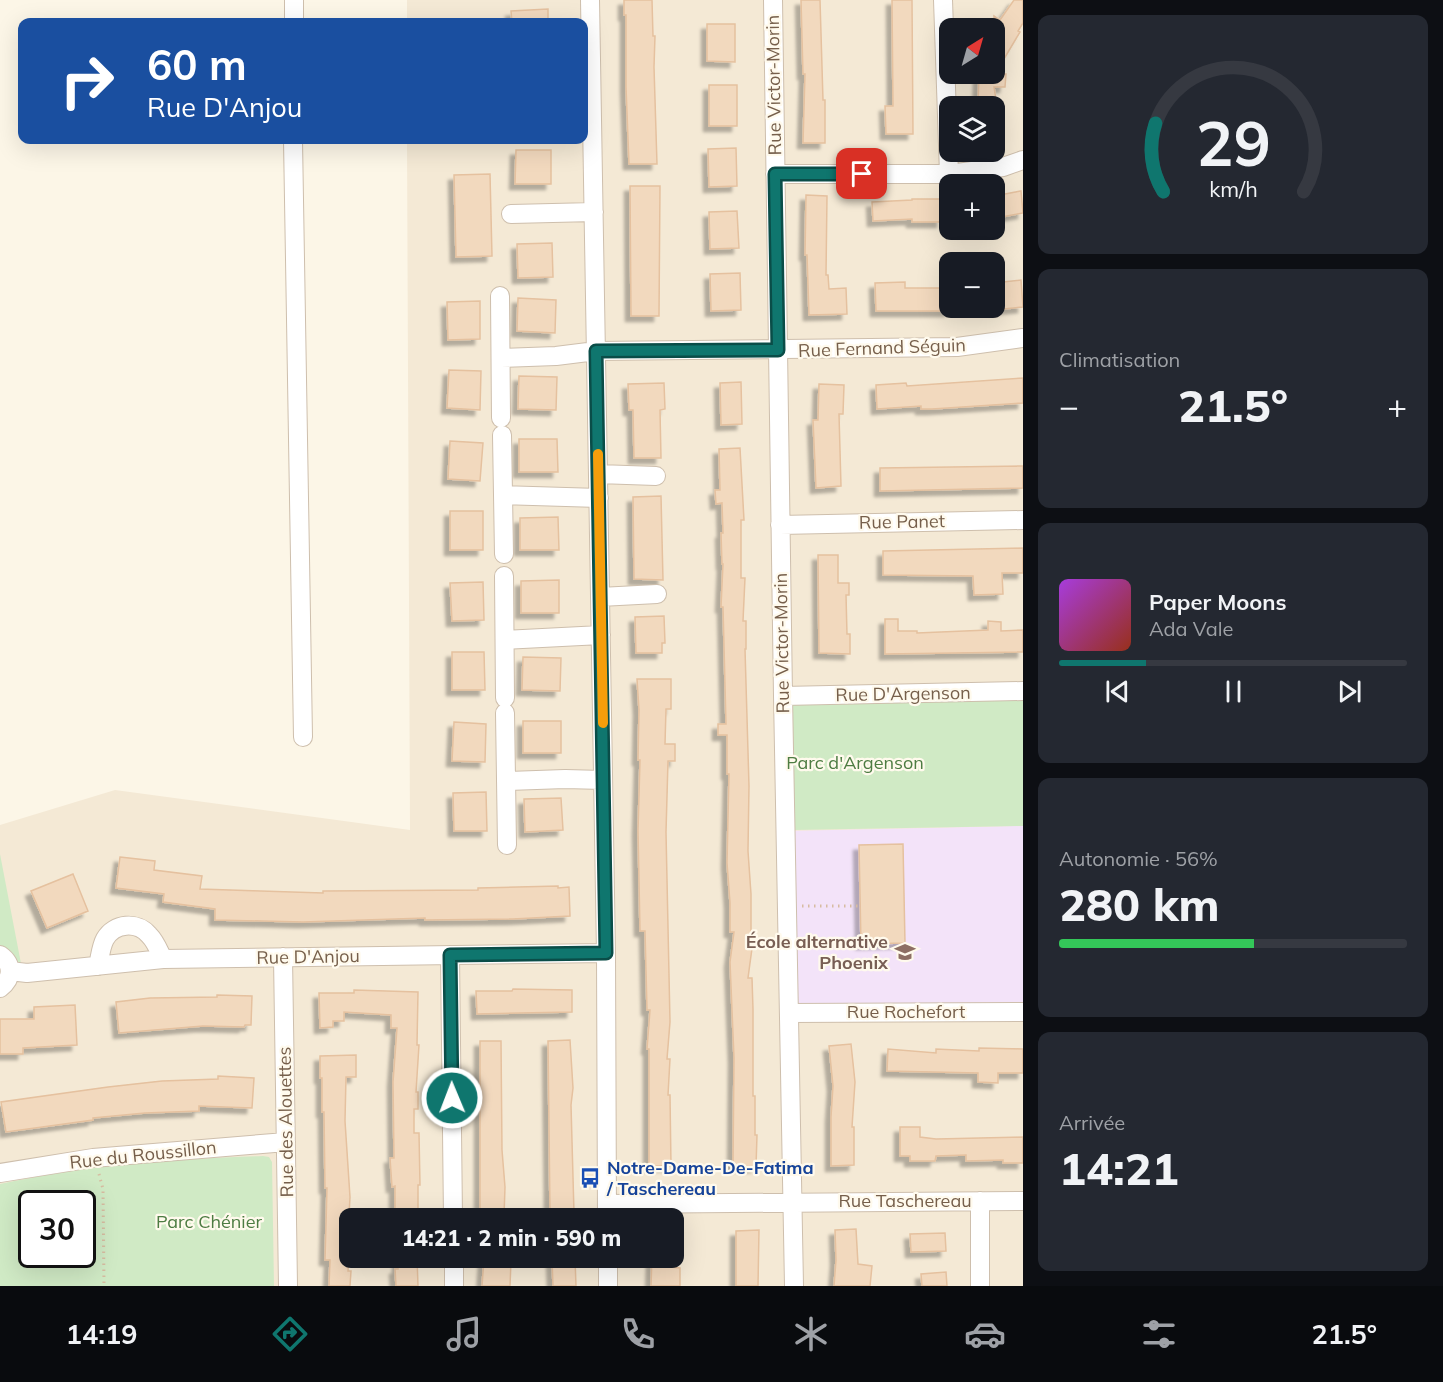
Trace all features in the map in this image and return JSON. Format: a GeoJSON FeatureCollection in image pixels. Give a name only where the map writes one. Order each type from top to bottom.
{"type":"FeatureCollection","features":[{"type":"Feature","properties":{"kind":"street"},"geometry":{"type":"LineString","coordinates":[[294,0],[294,18]]}},
{"type":"Feature","properties":{"kind":"street"},"geometry":{"type":"LineString","coordinates":[[590,0],[588,74],[594,212],[599,498],[606,953],[607,1208]]}},
{"type":"Feature","properties":{"kind":"street","name":"Rue Victor-Morin"},"geometry":{"type":"LineString","coordinates":[[773,0],[794,1286]]}},
{"type":"Feature","properties":{"kind":"street"},"geometry":{"type":"LineString","coordinates":[[948,2],[949,174],[1003,167],[1023,160]]}},
{"type":"Feature","properties":{"kind":"street"},"geometry":{"type":"LineString","coordinates":[[293,144],[303,737]]}},
{"type":"Feature","properties":{"kind":"street"},"geometry":{"type":"LineString","coordinates":[[775,174],[939,174]]}},
{"type":"Feature","properties":{"kind":"street"},"geometry":{"type":"LineString","coordinates":[[511,214],[594,212]]}},
{"type":"Feature","properties":{"kind":"street"},"geometry":{"type":"LineString","coordinates":[[500,296],[504,554]]}},
{"type":"Feature","properties":{"kind":"street","name":"Rue Fernand Séguin"},"geometry":{"type":"LineString","coordinates":[[501,358],[556,356],[596,351],[957,348],[1023,338]]}},
{"type":"Feature","properties":{"kind":"street"},"geometry":{"type":"LineString","coordinates":[[598,474],[656,476]]}},
{"type":"Feature","properties":{"kind":"street"},"geometry":{"type":"LineString","coordinates":[[503,495],[599,498]]}},
{"type":"Feature","properties":{"kind":"street","name":"Rue Panet"},"geometry":{"type":"LineString","coordinates":[[780,525],[1023,520]]}},
{"type":"Feature","properties":{"kind":"street"},"geometry":{"type":"LineString","coordinates":[[504,576],[507,845]]}},
{"type":"Feature","properties":{"kind":"street"},"geometry":{"type":"LineString","coordinates":[[600,597],[657,594]]}},
{"type":"Feature","properties":{"kind":"street"},"geometry":{"type":"LineString","coordinates":[[505,640],[601,635]]}},
{"type":"Feature","properties":{"kind":"street","name":"Rue D'Argenson"},"geometry":{"type":"LineString","coordinates":[[783,696],[1023,691]]}},
{"type":"Feature","properties":{"kind":"street"},"geometry":{"type":"LineString","coordinates":[[506,781],[603,780]]}},
{"type":"Feature","properties":{"kind":"street"},"geometry":{"type":"LineString","coordinates":[[98,966],[106,936],[124,926],[138,927],[145,931],[153,940],[163,959]]}},
{"type":"Feature","properties":{"kind":"street","name":"Rue D'Anjou"},"geometry":{"type":"LineString","coordinates":[[10,971],[27,973],[163,959],[606,953]]}},
{"type":"Feature","properties":{"kind":"street"},"geometry":{"type":"LineString","coordinates":[[0,955],[8,962],[10,971],[8,981],[0,987]]}},
{"type":"Feature","properties":{"kind":"street"},"geometry":{"type":"LineString","coordinates":[[450,955],[453,1208]]}},
{"type":"Feature","properties":{"kind":"street","name":"Rue des Alouettes"},"geometry":{"type":"LineString","coordinates":[[283,957],[288,1286]]}},
{"type":"Feature","properties":{"kind":"street","name":"Rue Rochefort"},"geometry":{"type":"LineString","coordinates":[[789,1013],[1023,1012]]}},
{"type":"Feature","properties":{"kind":"street","name":"Rue du Roussillon"},"geometry":{"type":"LineString","coordinates":[[0,1173],[93,1158],[286,1142]]}},
{"type":"Feature","properties":{"kind":"street"},"geometry":{"type":"LineString","coordinates":[[980,1201],[980,1286]]}},
{"type":"Feature","properties":{"kind":"street","name":"Rue Taschereau"},"geometry":{"type":"LineString","coordinates":[[676,1208],[792,1203],[1023,1201]]}},
{"type":"Feature","properties":{"kind":"street"},"geometry":{"type":"LineString","coordinates":[[454,1268],[454,1286]]}},
{"type":"Feature","properties":{"kind":"street"},"geometry":{"type":"LineString","coordinates":[[608,1268],[608,1286]]}},
{"type":"Feature","properties":{"kind":"path"},"geometry":{"type":"LineString","coordinates":[[787,906],[860,906]]}},
{"type":"Feature","properties":{"kind":"path"},"geometry":{"type":"LineString","coordinates":[[93,1158],[103,1189],[104,1286]]}},
{"type":"Feature","properties":{"kind":"shaded area"},"geometry":{"type":"Polygon","coordinates":[[[407,0],[1023,0],[1023,1286],[0,1286],[0,825],[115,790],[410,830],[407,144],[588,144],[588,18],[407,18],[407,0]]]}},
{"type":"Feature","properties":{"kind":"shaded area","name":"École alternative Phoenix"},"geometry":{"type":"Polygon","coordinates":[[[1023,826],[1023,1011],[789,1013],[785,831],[1023,826]]]}},
{"type":"Feature","properties":{"kind":"green space","name":"Parc d'Argenson"},"geometry":{"type":"Polygon","coordinates":[[[785,698],[1023,699],[1023,826],[793,830],[785,698]]]}},
{"type":"Feature","properties":{"kind":"green space"},"geometry":{"type":"Polygon","coordinates":[[[0,854],[23,974],[0,973],[0,854]]]}},
{"type":"Feature","properties":{"kind":"green space","name":"Parc Chénier"},"geometry":{"type":"Polygon","coordinates":[[[269,1157],[272,1162],[274,1286],[0,1286],[0,1184],[65,1172],[164,1161],[269,1157]]]}},
{"type":"Feature","properties":{"kind":"building"},"geometry":{"type":"Polygon","coordinates":[[[624,0],[652,0],[653,36],[655,36],[657,164],[629,164],[624,0]]]}},
{"type":"Feature","properties":{"kind":"building"},"geometry":{"type":"Polygon","coordinates":[[[801,0],[820,0],[825,143],[803,143],[805,74],[803,74],[801,0]]]}},
{"type":"Feature","properties":{"kind":"building"},"geometry":{"type":"Polygon","coordinates":[[[892,0],[912,0],[913,134],[886,134],[885,106],[893,106],[892,0]]]}},
{"type":"Feature","properties":{"kind":"building"},"geometry":{"type":"Polygon","coordinates":[[[1014,0],[1023,0],[1023,23],[1005,57],[1005,18],[1001,18],[1014,0]]]}},
{"type":"Feature","properties":{"kind":"building"},"geometry":{"type":"Polygon","coordinates":[[[548,9],[548,18],[512,18],[511,11],[548,9]]]}},
{"type":"Feature","properties":{"kind":"building"},"geometry":{"type":"Polygon","coordinates":[[[707,24],[735,24],[735,62],[707,61],[707,24]]]}},
{"type":"Feature","properties":{"kind":"building"},"geometry":{"type":"Polygon","coordinates":[[[1006,74],[1005,87],[994,87],[995,96],[978,96],[979,84],[1005,84],[1006,74]]]}},
{"type":"Feature","properties":{"kind":"building"},"geometry":{"type":"Polygon","coordinates":[[[709,85],[737,85],[737,126],[709,126],[709,85]]]}},
{"type":"Feature","properties":{"kind":"building"},"geometry":{"type":"Polygon","coordinates":[[[736,148],[737,186],[709,187],[708,149],[736,148]]]}},
{"type":"Feature","properties":{"kind":"building"},"geometry":{"type":"Polygon","coordinates":[[[516,150],[551,150],[551,184],[515,184],[516,150]]]}},
{"type":"Feature","properties":{"kind":"building"},"geometry":{"type":"Polygon","coordinates":[[[490,174],[492,256],[456,257],[454,175],[490,174]]]}},
{"type":"Feature","properties":{"kind":"building"},"geometry":{"type":"Polygon","coordinates":[[[630,186],[660,186],[659,316],[631,316],[630,186]]]}},
{"type":"Feature","properties":{"kind":"building"},"geometry":{"type":"Polygon","coordinates":[[[1021,191],[1023,213],[1005,216],[1005,194],[1021,191]]]}},
{"type":"Feature","properties":{"kind":"building"},"geometry":{"type":"Polygon","coordinates":[[[806,195],[827,196],[826,275],[828,275],[829,289],[846,288],[847,314],[809,315],[807,255],[805,255],[806,195]]]}},
{"type":"Feature","properties":{"kind":"building"},"geometry":{"type":"Polygon","coordinates":[[[939,199],[939,222],[912,222],[912,219],[873,221],[872,202],[939,199]]]}},
{"type":"Feature","properties":{"kind":"building"},"geometry":{"type":"Polygon","coordinates":[[[737,211],[739,248],[710,249],[709,212],[737,211]]]}},
{"type":"Feature","properties":{"kind":"building"},"geometry":{"type":"Polygon","coordinates":[[[552,243],[553,277],[518,278],[517,244],[552,243]]]}},
{"type":"Feature","properties":{"kind":"building"},"geometry":{"type":"Polygon","coordinates":[[[740,273],[741,310],[711,311],[710,274],[740,273]]]}},
{"type":"Feature","properties":{"kind":"building"},"geometry":{"type":"Polygon","coordinates":[[[1021,280],[1023,307],[1005,309],[1005,282],[1021,280]]]}},
{"type":"Feature","properties":{"kind":"building"},"geometry":{"type":"Polygon","coordinates":[[[905,282],[905,288],[939,288],[939,311],[876,311],[875,283],[905,282]]]}},
{"type":"Feature","properties":{"kind":"building"},"geometry":{"type":"Polygon","coordinates":[[[518,298],[556,300],[555,333],[517,331],[518,298]]]}},
{"type":"Feature","properties":{"kind":"building"},"geometry":{"type":"Polygon","coordinates":[[[480,301],[480,339],[448,340],[447,302],[480,301]]]}},
{"type":"Feature","properties":{"kind":"building"},"geometry":{"type":"Polygon","coordinates":[[[449,370],[481,371],[480,410],[447,408],[449,370]]]}},
{"type":"Feature","properties":{"kind":"building"},"geometry":{"type":"Polygon","coordinates":[[[519,376],[557,377],[556,410],[518,409],[519,376]]]}},
{"type":"Feature","properties":{"kind":"building"},"geometry":{"type":"Polygon","coordinates":[[[1023,378],[1023,403],[932,409],[921,409],[921,406],[877,409],[876,385],[906,383],[907,386],[1023,378]]]}},
{"type":"Feature","properties":{"kind":"building"},"geometry":{"type":"Polygon","coordinates":[[[741,382],[742,424],[721,425],[720,383],[741,382]]]}},
{"type":"Feature","properties":{"kind":"building"},"geometry":{"type":"Polygon","coordinates":[[[664,383],[665,409],[660,410],[661,458],[634,458],[633,410],[629,410],[628,384],[664,383]]]}},
{"type":"Feature","properties":{"kind":"building"},"geometry":{"type":"Polygon","coordinates":[[[819,384],[844,385],[843,414],[839,414],[841,486],[816,488],[813,420],[818,420],[819,384]]]}},
{"type":"Feature","properties":{"kind":"building"},"geometry":{"type":"Polygon","coordinates":[[[519,439],[557,439],[558,472],[519,472],[519,439]]]}},
{"type":"Feature","properties":{"kind":"building"},"geometry":{"type":"Polygon","coordinates":[[[450,441],[483,443],[480,481],[448,479],[450,441]]]}},
{"type":"Feature","properties":{"kind":"building"},"geometry":{"type":"Polygon","coordinates":[[[740,448],[744,520],[741,520],[741,578],[745,578],[743,621],[746,621],[748,851],[751,941],[753,941],[748,978],[752,978],[756,1167],[733,1166],[734,1058],[730,962],[734,932],[730,932],[727,863],[729,774],[727,774],[727,735],[718,735],[718,724],[726,724],[723,607],[721,607],[722,503],[716,504],[715,490],[720,490],[719,449],[740,448]]]}},
{"type":"Feature","properties":{"kind":"building"},"geometry":{"type":"Polygon","coordinates":[[[1023,466],[1023,488],[880,491],[880,468],[1023,466]]]}},
{"type":"Feature","properties":{"kind":"building"},"geometry":{"type":"Polygon","coordinates":[[[661,496],[663,580],[634,579],[633,497],[661,496]]]}},
{"type":"Feature","properties":{"kind":"building"},"geometry":{"type":"Polygon","coordinates":[[[450,511],[483,511],[483,550],[450,550],[450,511]]]}},
{"type":"Feature","properties":{"kind":"building"},"geometry":{"type":"Polygon","coordinates":[[[558,517],[559,550],[520,550],[520,518],[558,517]]]}},
{"type":"Feature","properties":{"kind":"building"},"geometry":{"type":"Polygon","coordinates":[[[1023,548],[1023,573],[1002,573],[1003,594],[974,595],[973,576],[883,575],[883,551],[1023,548]]]}},
{"type":"Feature","properties":{"kind":"building"},"geometry":{"type":"Polygon","coordinates":[[[818,555],[838,555],[838,583],[849,583],[849,595],[846,595],[850,654],[819,653],[818,555]]]}},
{"type":"Feature","properties":{"kind":"building"},"geometry":{"type":"Polygon","coordinates":[[[559,580],[559,613],[521,613],[521,581],[559,580]]]}},
{"type":"Feature","properties":{"kind":"building"},"geometry":{"type":"Polygon","coordinates":[[[483,582],[484,620],[452,621],[450,583],[483,582]]]}},
{"type":"Feature","properties":{"kind":"building"},"geometry":{"type":"Polygon","coordinates":[[[664,616],[665,643],[662,643],[662,653],[636,653],[635,617],[664,616]]]}},
{"type":"Feature","properties":{"kind":"building"},"geometry":{"type":"Polygon","coordinates":[[[885,619],[898,619],[898,631],[917,631],[917,633],[988,630],[988,621],[1001,622],[1001,631],[1023,630],[1023,652],[885,654],[885,619]]]}},
{"type":"Feature","properties":{"kind":"building"},"geometry":{"type":"Polygon","coordinates":[[[452,652],[484,652],[485,690],[452,690],[452,652]]]}},
{"type":"Feature","properties":{"kind":"building"},"geometry":{"type":"Polygon","coordinates":[[[523,657],[561,658],[560,691],[522,690],[523,657]]]}},
{"type":"Feature","properties":{"kind":"building"},"geometry":{"type":"Polygon","coordinates":[[[637,679],[671,679],[671,709],[666,709],[665,744],[675,744],[675,761],[668,761],[666,832],[670,1022],[667,1059],[670,1059],[668,1095],[670,1095],[671,1166],[649,1166],[649,1049],[647,1049],[650,1010],[647,1010],[645,931],[640,931],[638,831],[640,760],[638,760],[637,679]]]}},
{"type":"Feature","properties":{"kind":"building"},"geometry":{"type":"Polygon","coordinates":[[[523,721],[561,721],[561,753],[523,753],[523,721]]]}},
{"type":"Feature","properties":{"kind":"building"},"geometry":{"type":"Polygon","coordinates":[[[454,722],[486,724],[485,762],[452,761],[454,722]]]}},
{"type":"Feature","properties":{"kind":"building"},"geometry":{"type":"Polygon","coordinates":[[[486,792],[487,831],[454,831],[453,793],[486,792]]]}},
{"type":"Feature","properties":{"kind":"building"},"geometry":{"type":"Polygon","coordinates":[[[561,798],[563,830],[525,832],[524,799],[561,798]]]}},
{"type":"Feature","properties":{"kind":"building"},"geometry":{"type":"Polygon","coordinates":[[[903,844],[905,943],[861,944],[859,845],[903,844]]]}},
{"type":"Feature","properties":{"kind":"building"},"geometry":{"type":"Polygon","coordinates":[[[120,857],[155,861],[154,870],[202,876],[200,889],[323,893],[323,891],[569,887],[570,916],[303,922],[215,920],[215,909],[163,902],[164,894],[116,888],[120,857]]]}},
{"type":"Feature","properties":{"kind":"building"},"geometry":{"type":"Polygon","coordinates":[[[73,874],[88,911],[47,928],[31,891],[73,874]]]}},
{"type":"Feature","properties":{"kind":"building"},"geometry":{"type":"Polygon","coordinates":[[[513,989],[572,990],[572,1012],[477,1014],[476,991],[512,991],[513,989]]]}},
{"type":"Feature","properties":{"kind":"building"},"geometry":{"type":"Polygon","coordinates":[[[354,990],[418,992],[417,1045],[419,1045],[416,1092],[418,1092],[418,1109],[414,1109],[414,1133],[419,1133],[418,1208],[395,1208],[395,1186],[392,1187],[390,1158],[394,1158],[393,1082],[397,1028],[391,1028],[391,1015],[344,1012],[344,1021],[333,1021],[333,1027],[320,1028],[319,993],[354,993],[354,990]]]}},
{"type":"Feature","properties":{"kind":"building"},"geometry":{"type":"Polygon","coordinates":[[[217,995],[252,996],[251,1025],[244,1027],[203,1026],[119,1033],[116,1002],[150,998],[217,997],[217,995]]]}},
{"type":"Feature","properties":{"kind":"building"},"geometry":{"type":"Polygon","coordinates":[[[75,1005],[77,1045],[23,1048],[23,1054],[0,1054],[0,1019],[34,1019],[34,1007],[75,1005]]]}},
{"type":"Feature","properties":{"kind":"building"},"geometry":{"type":"Polygon","coordinates":[[[570,1040],[573,1088],[571,1105],[574,1208],[550,1208],[548,1041],[570,1040]]]}},
{"type":"Feature","properties":{"kind":"building"},"geometry":{"type":"Polygon","coordinates":[[[480,1041],[501,1041],[504,1208],[480,1208],[480,1041]]]}},
{"type":"Feature","properties":{"kind":"building"},"geometry":{"type":"Polygon","coordinates":[[[851,1044],[855,1082],[852,1127],[854,1127],[854,1165],[831,1166],[833,1086],[829,1046],[851,1044]]]}},
{"type":"Feature","properties":{"kind":"building"},"geometry":{"type":"Polygon","coordinates":[[[979,1048],[1023,1049],[1023,1073],[998,1073],[998,1083],[978,1082],[978,1073],[887,1071],[888,1049],[936,1053],[936,1049],[979,1051],[979,1048]]]}},
{"type":"Feature","properties":{"kind":"building"},"geometry":{"type":"Polygon","coordinates":[[[356,1055],[356,1077],[346,1077],[345,1121],[349,1208],[339,1208],[339,1268],[348,1268],[348,1271],[351,1271],[350,1286],[329,1286],[330,1260],[325,1260],[327,1188],[325,1188],[324,1112],[322,1112],[320,1056],[356,1055]]]}},
{"type":"Feature","properties":{"kind":"building"},"geometry":{"type":"Polygon","coordinates":[[[218,1076],[254,1078],[252,1108],[199,1106],[199,1111],[93,1118],[93,1120],[6,1132],[1,1102],[162,1081],[218,1079],[218,1076]]]}},
{"type":"Feature","properties":{"kind":"building"},"geometry":{"type":"Polygon","coordinates":[[[900,1127],[920,1127],[920,1137],[936,1139],[1023,1137],[1023,1163],[1003,1163],[1003,1160],[966,1161],[966,1155],[936,1156],[935,1161],[910,1161],[910,1156],[900,1156],[900,1127]]]}},
{"type":"Feature","properties":{"kind":"building"},"geometry":{"type":"Polygon","coordinates":[[[856,1229],[858,1264],[872,1266],[870,1286],[834,1286],[835,1230],[856,1229]]]}},
{"type":"Feature","properties":{"kind":"building"},"geometry":{"type":"Polygon","coordinates":[[[759,1230],[758,1286],[736,1286],[736,1231],[759,1230]]]}},
{"type":"Feature","properties":{"kind":"building"},"geometry":{"type":"Polygon","coordinates":[[[945,1233],[946,1251],[911,1252],[910,1234],[945,1233]]]}},
{"type":"Feature","properties":{"kind":"building"},"geometry":{"type":"Polygon","coordinates":[[[417,1268],[418,1286],[396,1286],[395,1269],[417,1268]]]}},
{"type":"Feature","properties":{"kind":"building"},"geometry":{"type":"Polygon","coordinates":[[[483,1268],[511,1268],[510,1286],[482,1286],[483,1268]]]}},
{"type":"Feature","properties":{"kind":"building"},"geometry":{"type":"Polygon","coordinates":[[[552,1268],[575,1268],[576,1286],[553,1286],[552,1268]]]}},
{"type":"Feature","properties":{"kind":"building"},"geometry":{"type":"Polygon","coordinates":[[[652,1268],[680,1268],[680,1286],[651,1286],[652,1268]]]}},
{"type":"Feature","properties":{"kind":"building"},"geometry":{"type":"Polygon","coordinates":[[[946,1272],[947,1286],[922,1286],[921,1274],[946,1272]]]}},
{"type":"Feature","properties":{"kind":"slow traffic"},"geometry":{"type":"LineString","coordinates":[[598,454],[603,723]]}},
{"type":"Feature","properties":{"kind":"place","name":"École alternative Phoenix"},"geometry":{"type":"Point","coordinates":[905,952]}},
{"type":"Feature","properties":{"kind":"place","name":"Notre-Dame-De-Fatima / Taschereau"},"geometry":{"type":"Point","coordinates":[590,1178]}},
{"type":"Feature","properties":{"kind":"route"},"geometry":{"type":"LineString","coordinates":[[452,1098],[450,955],[606,953],[596,351],[778,350],[775,174],[862,174]]}}]}
